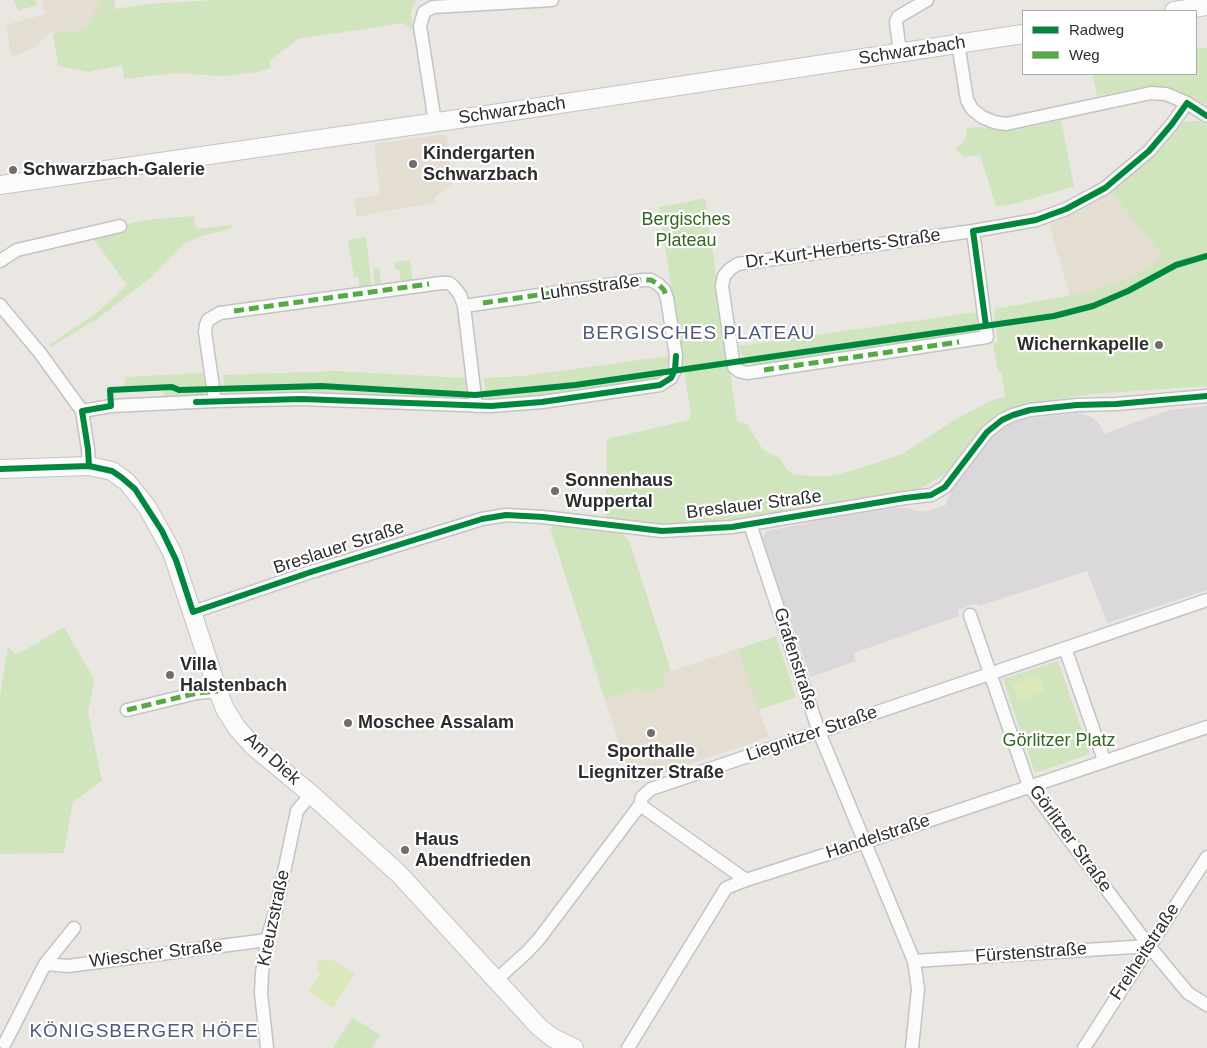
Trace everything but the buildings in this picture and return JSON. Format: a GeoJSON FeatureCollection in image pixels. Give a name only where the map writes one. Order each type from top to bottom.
{"type":"FeatureCollection","features":[{"type":"Feature","properties":{"kind":"street"},"geometry":{"type":"LineString","coordinates":[[435,122],[420,26],[424,12],[433,7],[552,0]]}},
{"type":"Feature","properties":{"kind":"street"},"geometry":{"type":"LineString","coordinates":[[900,52],[896,22],[898,17],[927,0]]}},
{"type":"Feature","properties":{"kind":"street"},"geometry":{"type":"LineString","coordinates":[[1181,10],[1207,6]]}},
{"type":"Feature","properties":{"kind":"street","name":"Schwarzbach"},"geometry":{"type":"LineString","coordinates":[[0,185],[1022,34]]}},
{"type":"Feature","properties":{"kind":"street"},"geometry":{"type":"LineString","coordinates":[[958,43],[967,100],[972,109],[994,122],[1006,124],[1152,93],[1166,94],[1207,116]]}},
{"type":"Feature","properties":{"kind":"street","name":"Dr.-Kurt-Herberts-Straße"},"geometry":{"type":"LineString","coordinates":[[973,230],[987,337],[747,373],[739,371],[734,367],[722,286],[724,276],[738,264],[1036,220],[1066,209],[1097,193],[1150,151],[1186,104]]}},
{"type":"Feature","properties":{"kind":"street"},"geometry":{"type":"LineString","coordinates":[[0,261],[17,250],[120,226]]}},
{"type":"Feature","properties":{"kind":"street","name":"Luhnsstraße"},"geometry":{"type":"LineString","coordinates":[[82,411],[111,406],[301,399],[476,406],[542,402],[654,387],[666,383],[675,370],[676,356],[667,298],[664,290],[651,280],[464,306]]}},
{"type":"Feature","properties":{"kind":"street"},"geometry":{"type":"LineString","coordinates":[[215,401],[205,332],[206,325],[213,316],[250,308],[449,283],[460,295],[464,306],[476,406]]}},
{"type":"Feature","properties":{"kind":"street"},"geometry":{"type":"LineString","coordinates":[[0,305],[43,358],[82,411],[89,466]]}},
{"type":"Feature","properties":{"kind":"street","name":"Breslauer Straße"},"geometry":{"type":"LineString","coordinates":[[193,612],[320,569],[482,519],[506,515],[662,530],[732,527],[932,495],[945,487],[986,432],[1002,420],[1013,415],[1030,410],[1077,405],[1116,404],[1207,396]]}},
{"type":"Feature","properties":{"kind":"street","name":"Am Diek"},"geometry":{"type":"LineString","coordinates":[[0,469],[89,466],[112,471],[134,490],[147,507],[176,560],[218,691],[226,709],[245,737],[399,874],[539,1027],[553,1038],[574,1048]]}},
{"type":"Feature","properties":{"kind":"street","name":"Grafenstraße"},"geometry":{"type":"LineString","coordinates":[[750,524],[819,732],[914,961],[918,989],[912,1048]]}},
{"type":"Feature","properties":{"kind":"street","name":"Liegnitzer Straße"},"geometry":{"type":"LineString","coordinates":[[496,980],[527,952],[538,939],[640,805],[642,797],[652,788],[1207,600]]}},
{"type":"Feature","properties":{"kind":"street","name":"Görlitzer Straße"},"geometry":{"type":"LineString","coordinates":[[970,615],[1030,786],[1149,946],[1188,994],[1207,1005]]}},
{"type":"Feature","properties":{"kind":"street"},"geometry":{"type":"LineString","coordinates":[[1064,648],[1104,760]]}},
{"type":"Feature","properties":{"kind":"street"},"geometry":{"type":"LineString","coordinates":[[128,710],[197,693],[218,691]]}},
{"type":"Feature","properties":{"kind":"street","name":"Handelstraße"},"geometry":{"type":"LineString","coordinates":[[628,1048],[726,888],[1207,727]]}},
{"type":"Feature","properties":{"kind":"street","name":"Kreuzstraße"},"geometry":{"type":"LineString","coordinates":[[267,1048],[261,993],[267,940],[276,909],[296,811],[310,794]]}},
{"type":"Feature","properties":{"kind":"street"},"geometry":{"type":"LineString","coordinates":[[640,805],[746,880]]}},
{"type":"Feature","properties":{"kind":"street","name":"Freiheitstraße"},"geometry":{"type":"LineString","coordinates":[[1084,1048],[1207,857]]}},
{"type":"Feature","properties":{"kind":"street"},"geometry":{"type":"LineString","coordinates":[[5,1041],[45,964],[74,928]]}},
{"type":"Feature","properties":{"kind":"street","name":"Wiescher Straße"},"geometry":{"type":"LineString","coordinates":[[45,964],[68,966],[267,940]]}},
{"type":"Feature","properties":{"kind":"street","name":"Fürstenstraße"},"geometry":{"type":"LineString","coordinates":[[914,961],[1149,946]]}},
{"type":"Feature","properties":{"kind":"shaded area"},"geometry":{"type":"Polygon","coordinates":[[[41,0],[101,0],[87,31],[50,32],[37,46],[18,55],[11,55],[6,25],[45,14],[41,0]]]}},
{"type":"Feature","properties":{"kind":"shaded area","name":"Kindergarten Schwarzbach"},"geometry":{"type":"Polygon","coordinates":[[[446,134],[453,183],[434,198],[435,202],[357,217],[354,199],[380,194],[374,144],[446,134]]]}},
{"type":"Feature","properties":{"kind":"shaded area"},"geometry":{"type":"Polygon","coordinates":[[[1111,192],[1164,255],[1147,268],[1129,278],[1090,292],[1070,296],[1049,224],[1082,210],[1111,192]]]}},
{"type":"Feature","properties":{"kind":"shaded area"},"geometry":{"type":"Polygon","coordinates":[[[1207,406],[1207,590],[1107,623],[1087,571],[979,606],[975,604],[958,610],[959,616],[854,653],[856,661],[811,677],[763,545],[763,537],[767,531],[853,514],[896,508],[907,508],[924,512],[946,505],[953,488],[990,437],[1010,424],[1025,419],[1076,413],[1083,414],[1092,417],[1101,426],[1104,434],[1169,410],[1207,406]]]}},
{"type":"Feature","properties":{"kind":"shaded area"},"geometry":{"type":"Polygon","coordinates":[[[738,649],[769,737],[632,784],[605,700],[639,688],[641,693],[666,685],[663,674],[738,649]]]}},
{"type":"Feature","properties":{"kind":"green space"},"geometry":{"type":"Polygon","coordinates":[[[14,0],[36,0],[37,5],[18,11],[14,0]]]}},
{"type":"Feature","properties":{"kind":"green space"},"geometry":{"type":"Polygon","coordinates":[[[101,0],[115,0],[115,9],[147,4],[216,0],[417,0],[413,5],[411,14],[412,29],[403,23],[298,39],[270,60],[271,68],[258,72],[223,76],[175,73],[124,79],[122,65],[89,72],[58,66],[53,33],[86,30],[101,0]]]}},
{"type":"Feature","properties":{"kind":"green space"},"geometry":{"type":"Polygon","coordinates":[[[1207,48],[1207,106],[1176,90],[1154,87],[1144,87],[1097,96],[1092,75],[1197,75],[1197,49],[1207,48]]]}},
{"type":"Feature","properties":{"kind":"green space"},"geometry":{"type":"Polygon","coordinates":[[[1061,120],[1074,186],[1021,202],[996,207],[980,155],[965,157],[955,149],[965,140],[967,128],[982,127],[1017,130],[1061,120]]]}},
{"type":"Feature","properties":{"kind":"green space","name":"Bergisches Plateau"},"geometry":{"type":"Polygon","coordinates":[[[1198,121],[1207,125],[1207,386],[1094,394],[1016,407],[986,424],[946,473],[918,490],[909,492],[734,521],[651,524],[606,518],[607,439],[689,420],[691,416],[659,207],[705,198],[737,421],[747,424],[763,450],[780,458],[788,471],[795,475],[825,476],[839,474],[904,453],[956,419],[990,401],[1005,397],[1002,375],[997,367],[993,343],[998,342],[994,317],[995,309],[1090,292],[1129,277],[1147,268],[1163,256],[1111,192],[1147,161],[1178,126],[1183,122],[1198,121]]]}},
{"type":"Feature","properties":{"kind":"green space"},"geometry":{"type":"Polygon","coordinates":[[[194,216],[196,229],[233,225],[230,229],[198,237],[184,244],[150,278],[100,317],[51,347],[49,345],[99,311],[127,285],[90,234],[145,220],[194,216]]]}},
{"type":"Feature","properties":{"kind":"green space"},"geometry":{"type":"Polygon","coordinates":[[[366,237],[372,288],[360,290],[358,277],[354,277],[348,240],[366,237]]]}},
{"type":"Feature","properties":{"kind":"green space"},"geometry":{"type":"Polygon","coordinates":[[[410,260],[413,281],[401,283],[399,270],[395,270],[394,262],[410,260]]]}},
{"type":"Feature","properties":{"kind":"green space"},"geometry":{"type":"Polygon","coordinates":[[[379,268],[382,287],[375,288],[373,269],[379,268]]]}},
{"type":"Feature","properties":{"kind":"green space"},"geometry":{"type":"Polygon","coordinates":[[[977,312],[977,323],[972,334],[758,367],[745,358],[739,346],[977,312]]]}},
{"type":"Feature","properties":{"kind":"green space"},"geometry":{"type":"Polygon","coordinates":[[[668,356],[668,364],[662,375],[665,375],[660,379],[542,397],[489,400],[486,398],[484,378],[523,376],[668,356]]]}},
{"type":"Feature","properties":{"kind":"green space"},"geometry":{"type":"Polygon","coordinates":[[[336,371],[466,378],[468,388],[465,396],[468,396],[466,399],[256,393],[230,395],[225,392],[223,375],[336,371]]]}},
{"type":"Feature","properties":{"kind":"green space"},"geometry":{"type":"Polygon","coordinates":[[[203,373],[204,394],[198,397],[164,399],[163,385],[125,387],[125,377],[203,373]]]}},
{"type":"Feature","properties":{"kind":"green space"},"geometry":{"type":"Polygon","coordinates":[[[555,525],[621,533],[629,540],[671,671],[663,674],[666,685],[641,694],[639,688],[605,700],[551,531],[551,528],[555,525]]]}},
{"type":"Feature","properties":{"kind":"green space"},"geometry":{"type":"Polygon","coordinates":[[[64,627],[94,679],[88,713],[102,781],[73,802],[64,853],[0,854],[0,696],[8,646],[16,655],[64,627]]]}},
{"type":"Feature","properties":{"kind":"green space"},"geometry":{"type":"Polygon","coordinates":[[[776,636],[796,697],[759,710],[738,649],[776,636]]]}},
{"type":"Feature","properties":{"kind":"green space","name":"Görlitzer Platz"},"geometry":{"type":"Polygon","coordinates":[[[1058,661],[1090,754],[1035,773],[1003,679],[1058,661]]]}},
{"type":"Feature","properties":{"kind":"green space"},"geometry":{"type":"Polygon","coordinates":[[[1039,674],[1045,692],[1018,701],[1012,684],[1039,674]]]}},
{"type":"Feature","properties":{"kind":"green space"},"geometry":{"type":"Polygon","coordinates":[[[330,958],[355,974],[333,1008],[309,992],[320,974],[316,969],[317,962],[321,959],[329,961],[330,958]]]}},
{"type":"Feature","properties":{"kind":"green space"},"geometry":{"type":"Polygon","coordinates":[[[352,1017],[380,1035],[372,1048],[333,1048],[352,1017]]]}},
{"type":"Feature","properties":{"kind":"marked path"},"geometry":{"type":"LineString","coordinates":[[483,303],[642,280],[651,280],[658,284],[664,290],[667,298]]}},
{"type":"Feature","properties":{"kind":"marked path"},"geometry":{"type":"LineString","coordinates":[[234,311],[429,284]]}},
{"type":"Feature","properties":{"kind":"marked path"},"geometry":{"type":"LineString","coordinates":[[764,370],[959,342]]}},
{"type":"Feature","properties":{"kind":"marked path"},"geometry":{"type":"LineString","coordinates":[[127,710],[197,693],[218,691]]}},
{"type":"Feature","properties":{"kind":"cycle path"},"geometry":{"type":"LineString","coordinates":[[986,326],[973,231],[1036,220],[1066,209],[1105,188],[1149,151],[1187,103],[1207,116]]}},
{"type":"Feature","properties":{"kind":"cycle path"},"geometry":{"type":"LineString","coordinates":[[89,466],[82,411],[111,406],[110,390],[172,387],[179,390],[321,386],[475,395],[575,385],[1054,316],[1093,306],[1128,291],[1176,265],[1207,256]]}},
{"type":"Feature","properties":{"kind":"cycle path"},"geometry":{"type":"LineString","coordinates":[[196,402],[301,399],[491,406],[542,402],[660,385],[671,378],[675,370],[676,356]]}},
{"type":"Feature","properties":{"kind":"cycle path"},"geometry":{"type":"LineString","coordinates":[[0,469],[89,466],[112,471],[121,477],[135,489],[162,531],[176,560],[193,612],[311,572],[482,519],[506,515],[543,517],[662,531],[732,527],[931,495],[945,487],[987,432],[1002,420],[1013,415],[1030,410],[1077,405],[1116,404],[1207,396]]}},
{"type":"Feature","properties":{"kind":"place","name":"Kindergarten Schwarzbach"},"geometry":{"type":"Point","coordinates":[413,164]}},
{"type":"Feature","properties":{"kind":"place","name":"Schwarzbach-Galerie"},"geometry":{"type":"Point","coordinates":[13,170]}},
{"type":"Feature","properties":{"kind":"place","name":"Wichernkapelle"},"geometry":{"type":"Point","coordinates":[1159,345]}},
{"type":"Feature","properties":{"kind":"place","name":"Sonnenhaus Wuppertal"},"geometry":{"type":"Point","coordinates":[555,491]}},
{"type":"Feature","properties":{"kind":"place","name":"Villa Halstenbach"},"geometry":{"type":"Point","coordinates":[170,675]}},
{"type":"Feature","properties":{"kind":"place","name":"Moschee Assalam"},"geometry":{"type":"Point","coordinates":[348,723]}},
{"type":"Feature","properties":{"kind":"place","name":"Sporthalle Liegnitzer Straße"},"geometry":{"type":"Point","coordinates":[651,733]}},
{"type":"Feature","properties":{"kind":"place","name":"Haus Abendfrieden"},"geometry":{"type":"Point","coordinates":[405,850]}},
{"type":"Feature","properties":{"kind":"district","name":"BERGISCHES PLATEAU"},"geometry":{"type":"Point","coordinates":[699,334]}},
{"type":"Feature","properties":{"kind":"district","name":"KÖNIGSBERGER HÖFE"},"geometry":{"type":"Point","coordinates":[144,1032]}}]}
